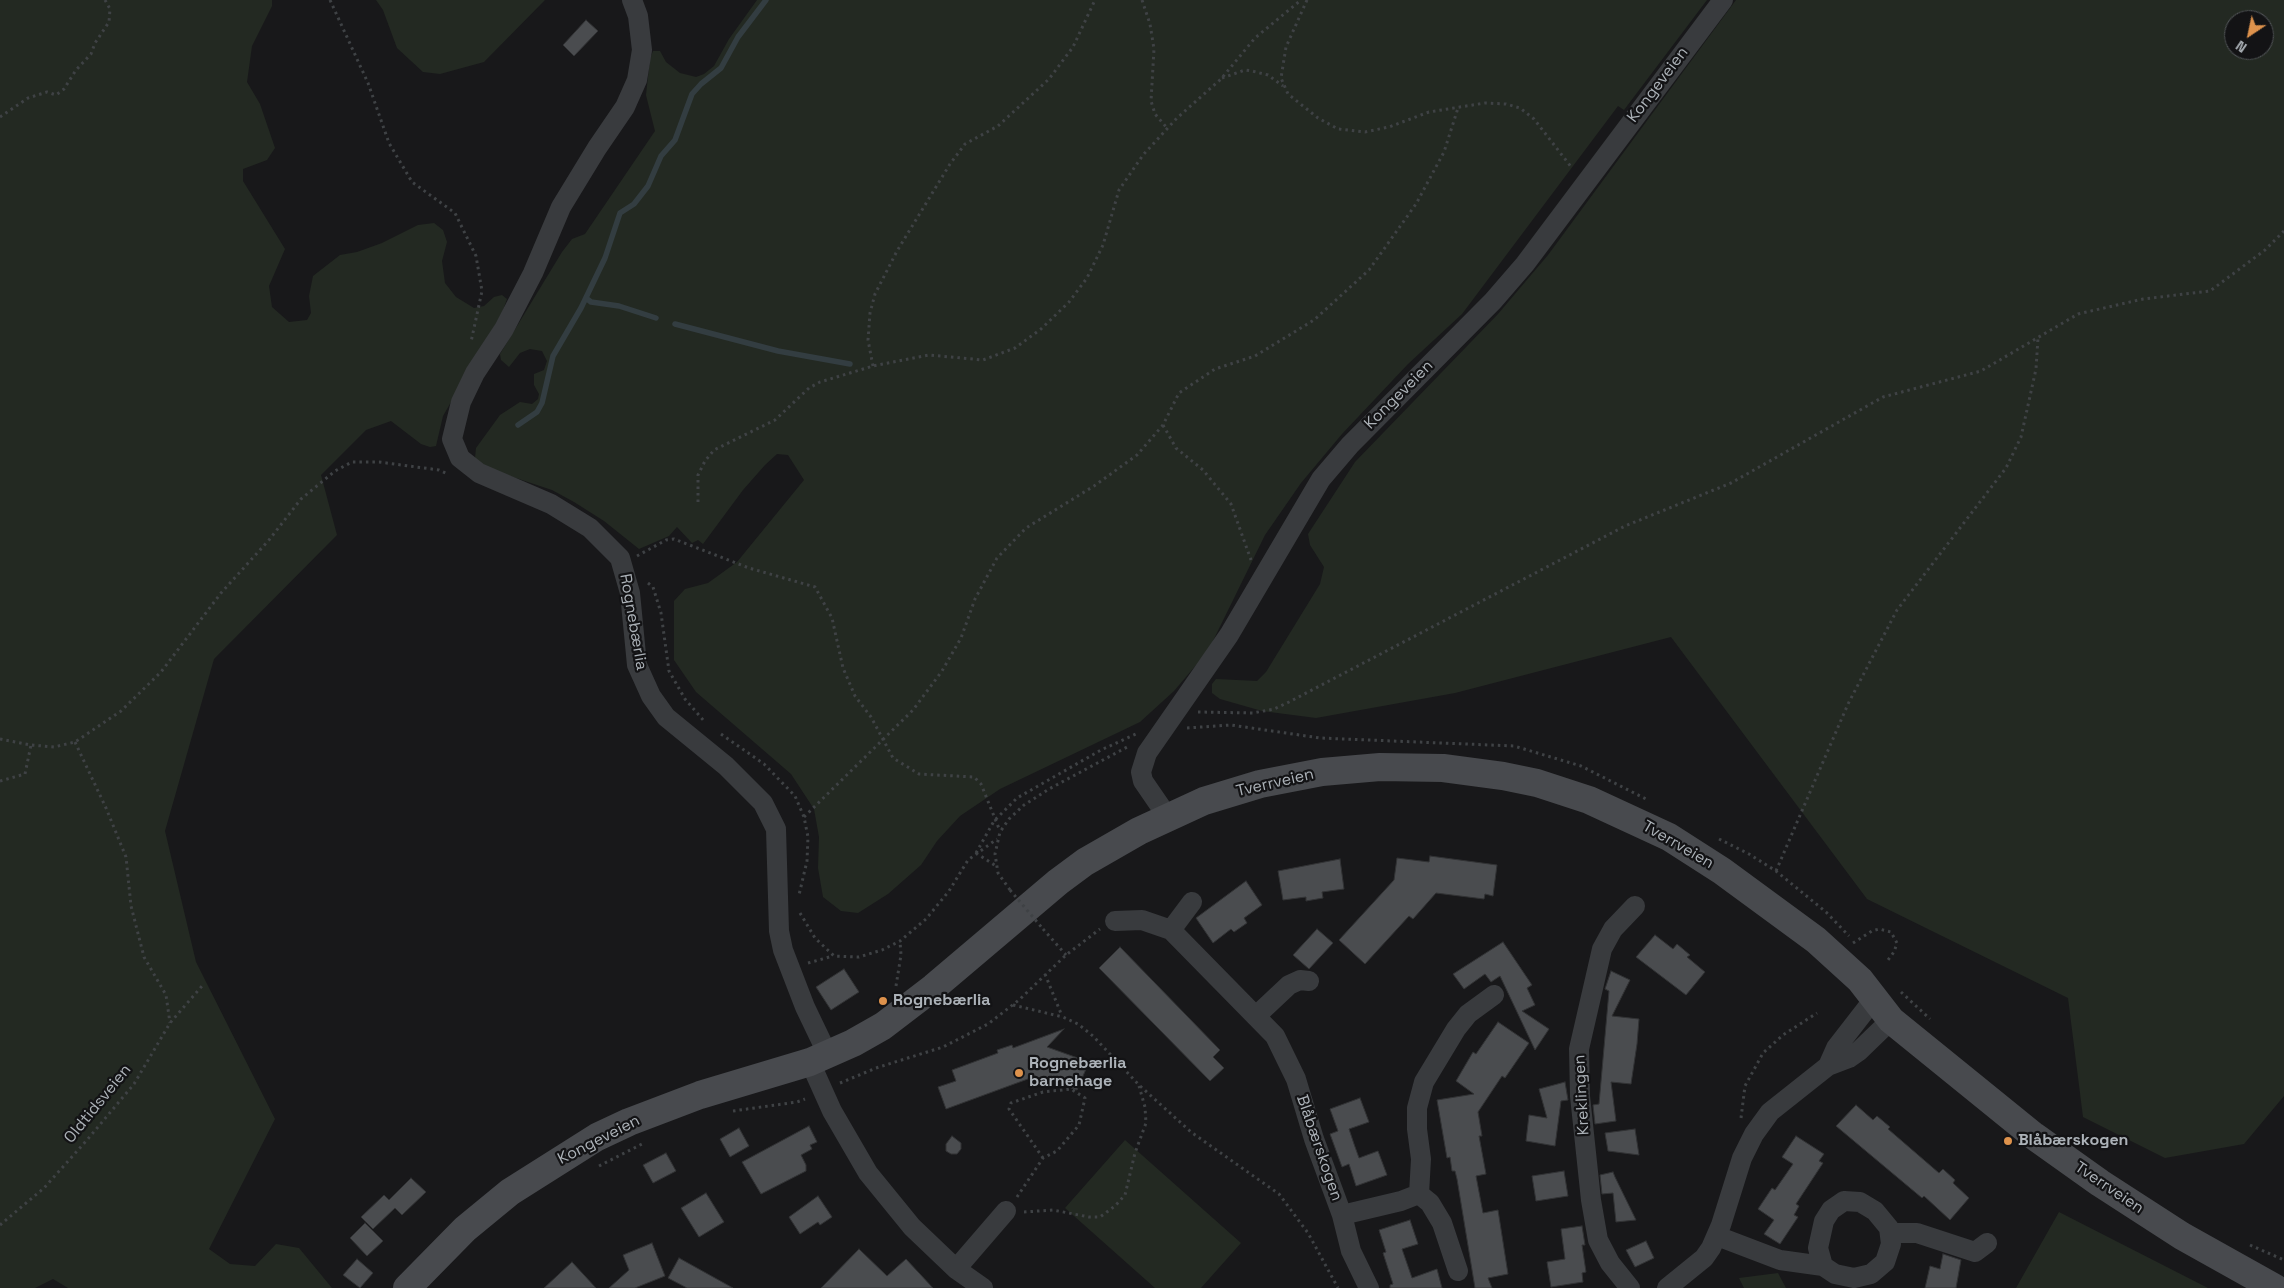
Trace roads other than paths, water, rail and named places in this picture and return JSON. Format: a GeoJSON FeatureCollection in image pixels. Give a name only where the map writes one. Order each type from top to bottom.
{"type":"FeatureCollection","features":[{"type":"Feature","properties":{"kind":"main road","name":"Tverrveien"},"geometry":{"type":"LineString","coordinates":[[819,1059],[867,1035],[905,1010],[1086,862],[1168,816],[1232,792],[1322,772],[1380,767],[1414,767],[1443,768],[1503,776],[1561,791],[1648,826],[1699,855],[1768,906],[1803,950],[1826,973],[1883,1005],[1998,1108],[2073,1164],[2182,1236],[2275,1288]]}},
{"type":"Feature","properties":{"kind":"main road","name":"Kongeveien"},"geometry":{"type":"LineString","coordinates":[[406,1288],[450,1242],[498,1202],[536,1174],[590,1142],[629,1122],[700,1095],[819,1059]]}},
{"type":"Feature","properties":{"kind":"street","name":"Rognebærlia"},"geometry":{"type":"LineString","coordinates":[[632,0],[638,16],[642,50],[637,80],[625,107],[561,207],[533,274],[460,402],[452,439],[460,458],[479,473],[551,504],[590,528],[620,558],[630,594],[638,664],[651,696],[666,717],[726,766],[763,803],[776,829],[780,931],[788,967],[819,1059],[823,1090],[868,1173],[912,1227],[956,1269],[983,1288]]}},
{"type":"Feature","properties":{"kind":"street","name":"Kongeveien"},"geometry":{"type":"LineString","coordinates":[[1168,816],[1147,787],[1141,772],[1146,753],[1228,635],[1300,513],[1335,461],[1493,301],[1525,264],[1723,0]]}},
{"type":"Feature","properties":{"kind":"street"},"geometry":{"type":"LineString","coordinates":[[1171,930],[1192,902]]}},
{"type":"Feature","properties":{"kind":"street","name":"Kreklingen"},"geometry":{"type":"LineString","coordinates":[[1630,1288],[1610,1263],[1598,1240],[1591,1200],[1580,1096],[1579,1049],[1602,949],[1613,929],[1635,906]]}},
{"type":"Feature","properties":{"kind":"street","name":"Blåbærskogen"},"geometry":{"type":"LineString","coordinates":[[1115,921],[1142,920],[1171,930],[1275,1036],[1296,1079],[1314,1139],[1342,1215],[1351,1251],[1368,1288]]}},
{"type":"Feature","properties":{"kind":"street"},"geometry":{"type":"LineString","coordinates":[[1256,1016],[1289,985],[1300,980],[1309,981]]}},
{"type":"Feature","properties":{"kind":"street"},"geometry":{"type":"LineString","coordinates":[[1420,1194],[1422,1159],[1416,1129],[1417,1108],[1424,1082],[1435,1062],[1468,1014],[1494,995]]}},
{"type":"Feature","properties":{"kind":"street"},"geometry":{"type":"LineString","coordinates":[[1828,1066],[1836,1048],[1883,1005]]}},
{"type":"Feature","properties":{"kind":"street"},"geometry":{"type":"LineString","coordinates":[[1667,1288],[1704,1258],[1717,1236],[1742,1158],[1763,1122],[1779,1104],[1828,1066],[1849,1058],[1859,1051],[1883,1005]]}},
{"type":"Feature","properties":{"kind":"street"},"geometry":{"type":"LineString","coordinates":[[1342,1215],[1401,1201],[1420,1194]]}},
{"type":"Feature","properties":{"kind":"street"},"geometry":{"type":"LineString","coordinates":[[1420,1194],[1430,1203],[1442,1223],[1458,1271]]}},
{"type":"Feature","properties":{"kind":"street"},"geometry":{"type":"LineString","coordinates":[[1717,1236],[1780,1260],[1823,1266],[1835,1274],[1854,1278],[1871,1274],[1885,1262],[1891,1244],[1889,1228],[1875,1210],[1860,1202],[1844,1201],[1831,1210],[1824,1221],[1818,1248],[1823,1266]]}},
{"type":"Feature","properties":{"kind":"street"},"geometry":{"type":"LineString","coordinates":[[956,1269],[1006,1211]]}},
{"type":"Feature","properties":{"kind":"street"},"geometry":{"type":"LineString","coordinates":[[1890,1233],[1917,1233],[1975,1252],[1987,1244]]}},
{"type":"Feature","properties":{"kind":"waterway"},"geometry":{"type":"LineString","coordinates":[[518,425],[537,412],[542,403],[553,356],[581,308],[605,258],[620,213],[634,204],[648,186],[661,156],[675,140],[692,94],[721,68],[738,37],[766,0]]}},
{"type":"Feature","properties":{"kind":"waterway"},"geometry":{"type":"LineString","coordinates":[[586,298],[591,302],[619,306],[656,318]]}},
{"type":"Feature","properties":{"kind":"waterway"},"geometry":{"type":"LineString","coordinates":[[675,324],[778,351],[850,364]]}},
{"type":"Feature","properties":{"kind":"place","name":"Rognebærlia"},"geometry":{"type":"Point","coordinates":[883,1001]}},
{"type":"Feature","properties":{"kind":"place","name":"Rognebærlia barnehage"},"geometry":{"type":"Point","coordinates":[1019,1073]}},
{"type":"Feature","properties":{"kind":"place","name":"Blåbærskogen"},"geometry":{"type":"Point","coordinates":[2008,1141]}}]}
